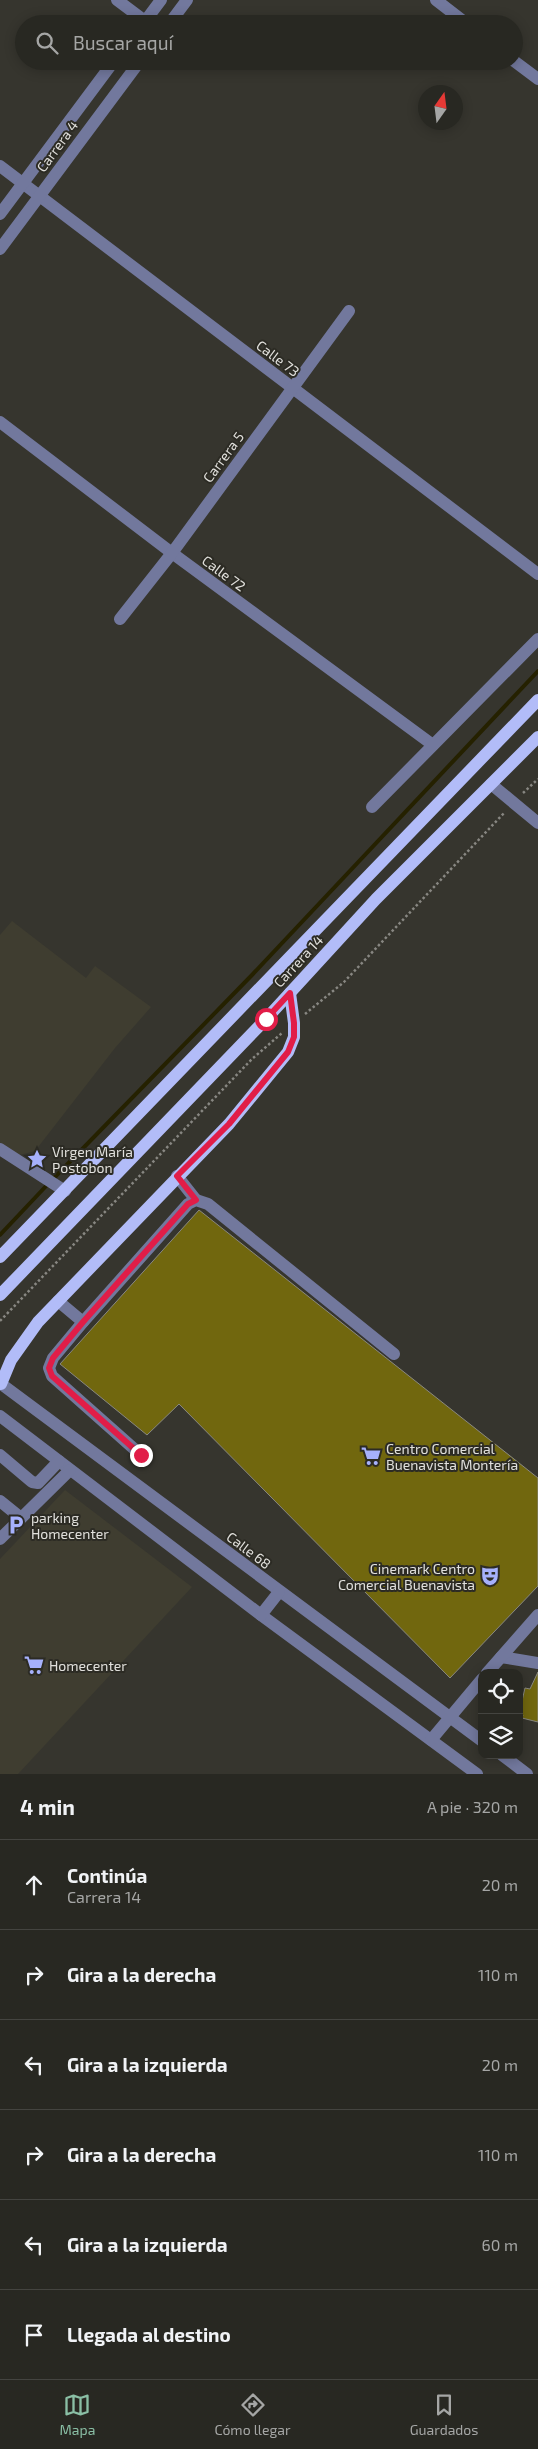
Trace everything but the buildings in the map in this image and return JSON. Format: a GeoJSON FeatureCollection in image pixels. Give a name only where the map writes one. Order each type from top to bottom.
{"type":"FeatureCollection","features":[{"type":"Feature","properties":{"kind":"main road","name":"Carrera 14"},"geometry":{"type":"LineString","coordinates":[[0,1257],[538,700]]}},
{"type":"Feature","properties":{"kind":"main road","name":"Carrera 14"},"geometry":{"type":"LineString","coordinates":[[0,1296],[290,993],[376,899],[538,737]]}},
{"type":"Feature","properties":{"kind":"main road"},"geometry":{"type":"LineString","coordinates":[[1,1383],[11,1360],[38,1322],[229,1124],[288,1052],[294,1037],[290,993]]}},
{"type":"Feature","properties":{"kind":"street"},"geometry":{"type":"LineString","coordinates":[[117,0],[136,15]]}},
{"type":"Feature","properties":{"kind":"street"},"geometry":{"type":"LineString","coordinates":[[151,15],[161,0]]}},
{"type":"Feature","properties":{"kind":"street"},"geometry":{"type":"LineString","coordinates":[[176,15],[187,0]]}},
{"type":"Feature","properties":{"kind":"street"},"geometry":{"type":"LineString","coordinates":[[436,0],[455,15]]}},
{"type":"Feature","properties":{"kind":"street"},"geometry":{"type":"LineString","coordinates":[[523,68],[538,79]]}},
{"type":"Feature","properties":{"kind":"street","name":"Carrera 4"},"geometry":{"type":"LineString","coordinates":[[0,214],[107,70]]}},
{"type":"Feature","properties":{"kind":"street","name":"Carrera 4"},"geometry":{"type":"LineString","coordinates":[[0,249],[133,70]]}},
{"type":"Feature","properties":{"kind":"street","name":"Calle 73"},"geometry":{"type":"LineString","coordinates":[[0,166],[538,574]]}},
{"type":"Feature","properties":{"kind":"street","name":"Carrera 5"},"geometry":{"type":"LineString","coordinates":[[120,618],[172,553],[348,311]]}},
{"type":"Feature","properties":{"kind":"street","name":"Calle 72"},"geometry":{"type":"LineString","coordinates":[[0,422],[172,553],[433,746]]}},
{"type":"Feature","properties":{"kind":"street"},"geometry":{"type":"LineString","coordinates":[[372,807],[538,639]]}},
{"type":"Feature","properties":{"kind":"street"},"geometry":{"type":"LineString","coordinates":[[491,784],[513,804],[537,820]]}},
{"type":"Feature","properties":{"kind":"street"},"geometry":{"type":"LineString","coordinates":[[0,1149],[65,1191]]}},
{"type":"Feature","properties":{"kind":"street"},"geometry":{"type":"LineString","coordinates":[[177,1176],[196,1200],[208,1204],[394,1354]]}},
{"type":"Feature","properties":{"kind":"street"},"geometry":{"type":"LineString","coordinates":[[141,1455],[52,1376],[49,1368],[53,1358],[83,1322],[188,1204],[196,1200]]}},
{"type":"Feature","properties":{"kind":"street"},"geometry":{"type":"LineString","coordinates":[[58,1301],[83,1322]]}},
{"type":"Feature","properties":{"kind":"street","name":"Calle 68"},"geometry":{"type":"LineString","coordinates":[[1,1383],[279,1592],[478,1738]]}},
{"type":"Feature","properties":{"kind":"street"},"geometry":{"type":"LineString","coordinates":[[0,1417],[477,1774]]}},
{"type":"Feature","properties":{"kind":"street"},"geometry":{"type":"LineString","coordinates":[[0,1455],[32,1482],[38,1483],[59,1461]]}},
{"type":"Feature","properties":{"kind":"street"},"geometry":{"type":"LineString","coordinates":[[0,1539],[70,1470]]}},
{"type":"Feature","properties":{"kind":"street"},"geometry":{"type":"LineString","coordinates":[[0,1501],[20,1518]]}},
{"type":"Feature","properties":{"kind":"street"},"geometry":{"type":"LineString","coordinates":[[261,1614],[279,1592]]}},
{"type":"Feature","properties":{"kind":"street"},"geometry":{"type":"LineString","coordinates":[[490,1669],[538,1615]]}},
{"type":"Feature","properties":{"kind":"street"},"geometry":{"type":"LineString","coordinates":[[500,1657],[538,1664]]}},
{"type":"Feature","properties":{"kind":"street"},"geometry":{"type":"LineString","coordinates":[[431,1740],[478,1684]]}},
{"type":"Feature","properties":{"kind":"street"},"geometry":{"type":"LineString","coordinates":[[507,1759],[527,1774]]}},
{"type":"Feature","properties":{"kind":"path"},"geometry":{"type":"LineString","coordinates":[[0,1321],[252,1059],[344,982],[538,779]]}},
{"type":"Feature","properties":{"kind":"shaded area"},"geometry":{"type":"Polygon","coordinates":[[[12,921],[86,978],[95,966],[151,1007],[115,1048],[35,1151],[12,1157],[0,1148],[0,935],[12,921]]]}},
{"type":"Feature","properties":{"kind":"shaded area"},"geometry":{"type":"Polygon","coordinates":[[[65,1490],[192,1587],[18,1774],[0,1774],[0,1559],[65,1490]]]}},
{"type":"Feature","properties":{"kind":"waterway"},"geometry":{"type":"LineString","coordinates":[[53,1179],[252,975],[538,671]]}},
{"type":"Feature","properties":{"kind":"waterway"},"geometry":{"type":"LineString","coordinates":[[0,1235],[48,1184]]}},
{"type":"Feature","properties":{"kind":"place","name":"Virgen María Postobon"},"geometry":{"type":"Point","coordinates":[37,1159]}},
{"type":"Feature","properties":{"kind":"place","name":"Centro Comercial Buenavista Montería"},"geometry":{"type":"Point","coordinates":[371,1456]}},
{"type":"Feature","properties":{"kind":"place","name":"parking Homecenter"},"geometry":{"type":"Point","coordinates":[16,1525]}},
{"type":"Feature","properties":{"kind":"place","name":"Cinemark Centro Comercial Buenavista"},"geometry":{"type":"Point","coordinates":[490,1576]}},
{"type":"Feature","properties":{"kind":"place","name":"Homecenter"},"geometry":{"type":"Point","coordinates":[34,1665]}},
{"type":"Feature","properties":{"kind":"route"},"geometry":{"type":"LineString","coordinates":[[141,1455],[52,1376],[49,1368],[53,1358],[83,1322],[188,1204],[196,1200],[177,1176],[229,1124],[288,1052],[294,1037],[290,993],[266,1019]]}}]}
